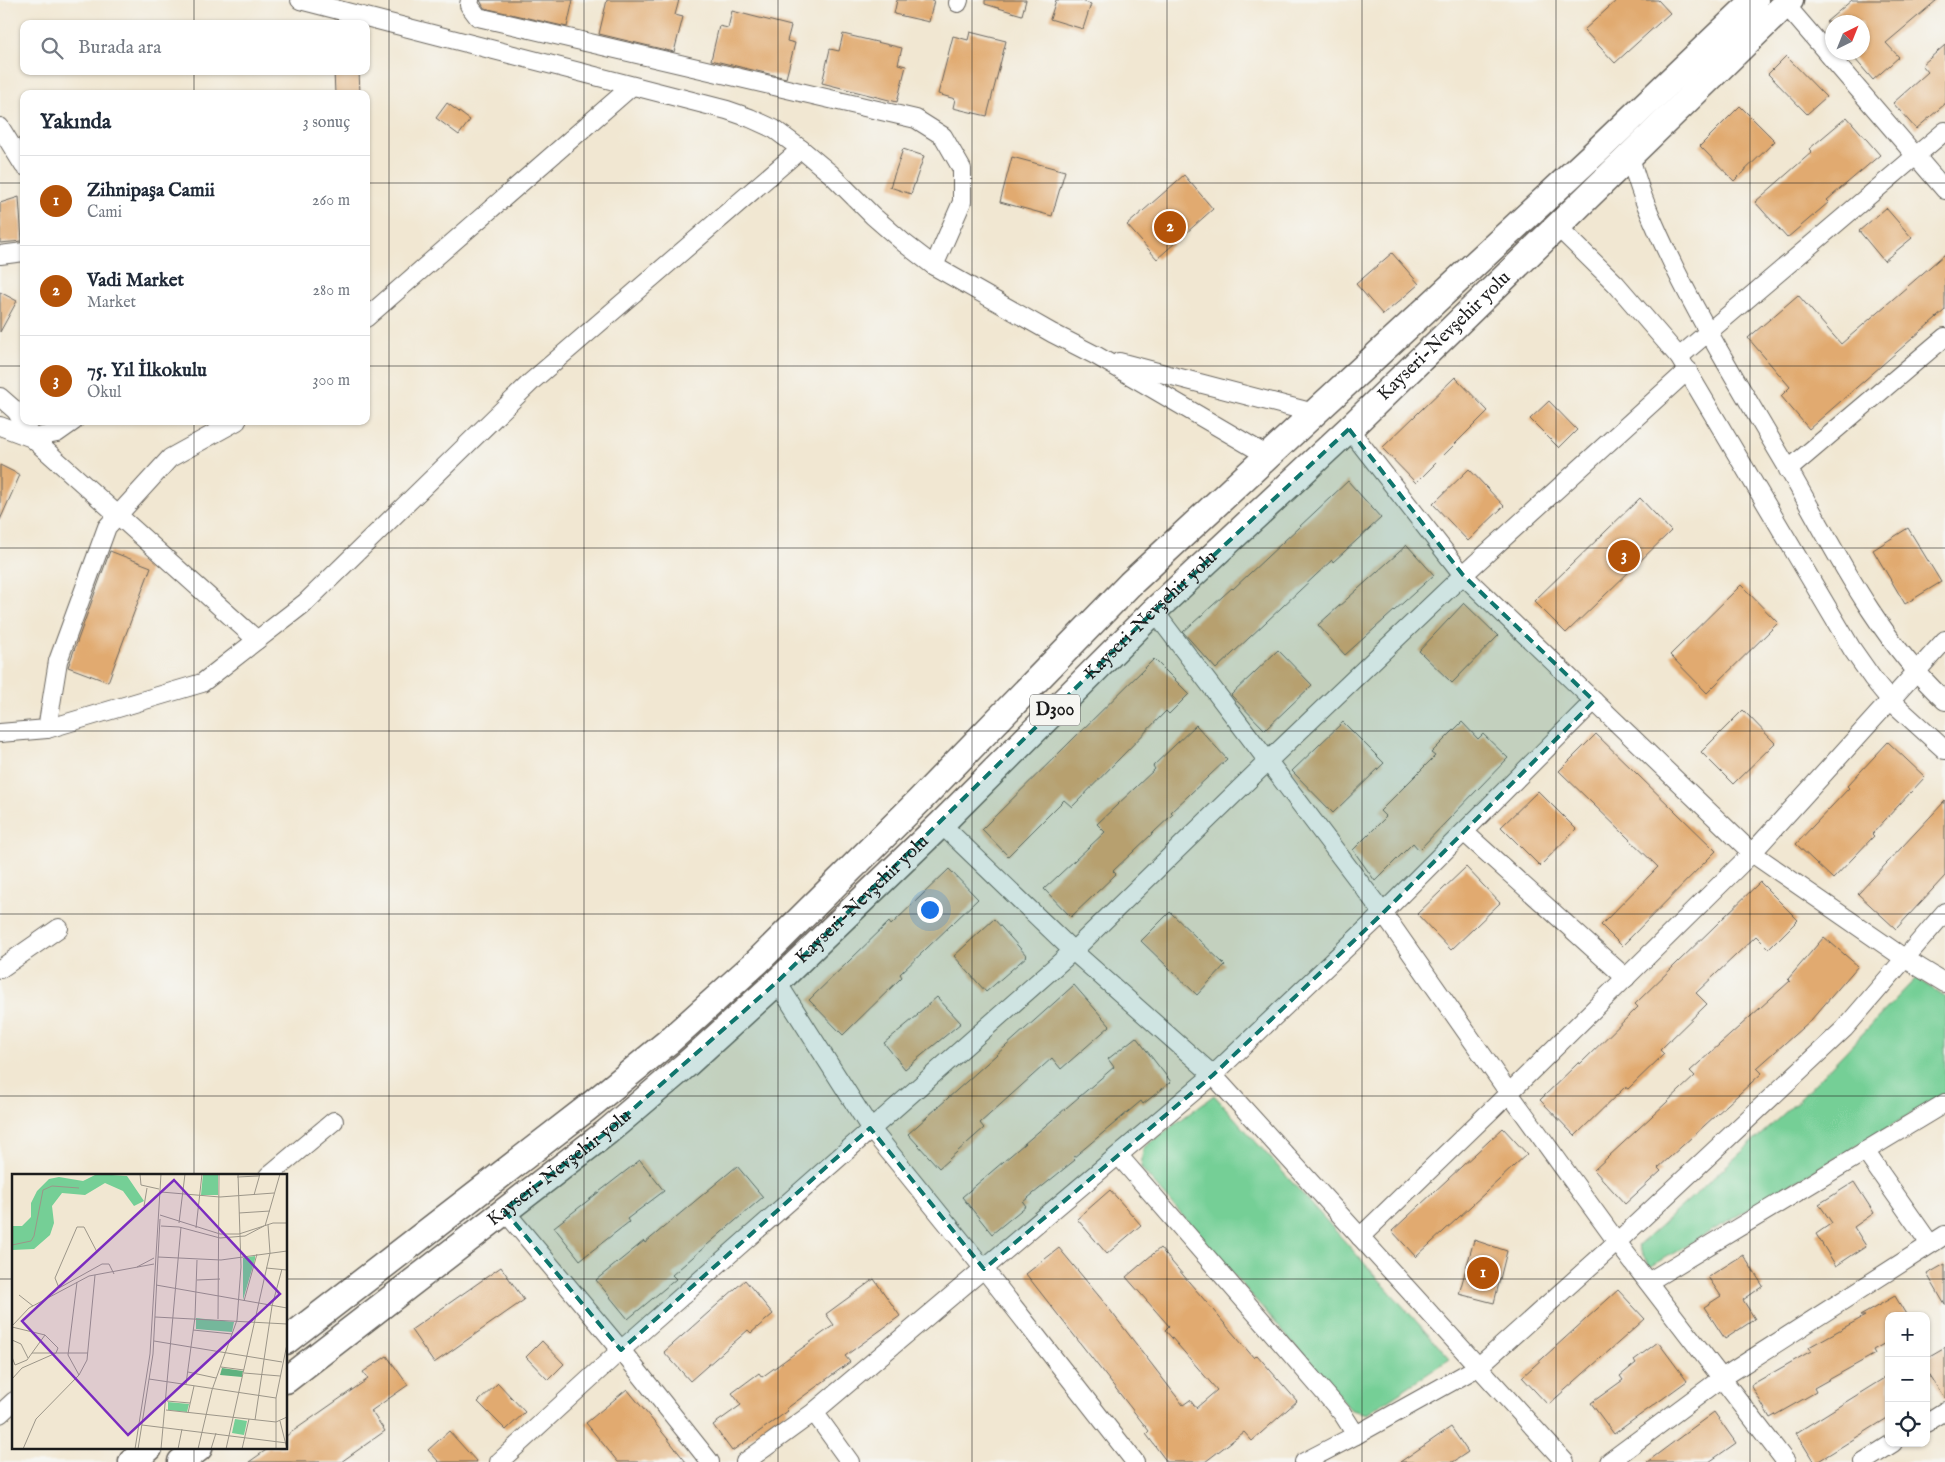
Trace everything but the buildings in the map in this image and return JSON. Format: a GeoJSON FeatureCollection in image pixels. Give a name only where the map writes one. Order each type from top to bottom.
{"type":"FeatureCollection","features":[{"type":"Feature","properties":{"kind":"highway","name":"Kayseri-Nevşehir yolu"},"geometry":{"type":"LineString","coordinates":[[288,1339],[586,1109],[668,1042],[758,961],[918,802],[1130,584],[1598,150],[1755,0]]}},
{"type":"Feature","properties":{"kind":"highway","name":"Kayseri-Nevşehir yolu"},"geometry":{"type":"LineString","coordinates":[[288,1378],[607,1132],[687,1064],[777,982],[941,824],[1154,611],[1350,429],[1787,2]]}},
{"type":"Feature","properties":{"kind":"highway"},"geometry":{"type":"LineString","coordinates":[[132,1462],[147,1450]]}},
{"type":"Feature","properties":{"kind":"highway"},"geometry":{"type":"LineString","coordinates":[[181,1462],[196,1450]]}},
{"type":"Feature","properties":{"kind":"street"},"geometry":{"type":"LineString","coordinates":[[300,0],[750,118],[774,129],[831,174],[873,216],[934,266],[1044,329],[1097,356],[1268,456]]}},
{"type":"Feature","properties":{"kind":"street"},"geometry":{"type":"LineString","coordinates":[[470,0],[468,5],[478,17],[916,119],[944,136],[962,170],[962,202],[934,266]]}},
{"type":"Feature","properties":{"kind":"street"},"geometry":{"type":"LineString","coordinates":[[1787,2],[1945,190]]}},
{"type":"Feature","properties":{"kind":"street"},"geometry":{"type":"LineString","coordinates":[[370,315],[632,86]]}},
{"type":"Feature","properties":{"kind":"street"},"geometry":{"type":"LineString","coordinates":[[0,127],[20,160]]}},
{"type":"Feature","properties":{"kind":"street"},"geometry":{"type":"LineString","coordinates":[[499,1462],[621,1350],[1073,950],[1684,364],[1708,331],[1945,131]]}},
{"type":"Feature","properties":{"kind":"street"},"geometry":{"type":"LineString","coordinates":[[0,733],[47,729],[202,683],[306,602],[532,381],[801,149]]}},
{"type":"Feature","properties":{"kind":"street"},"geometry":{"type":"LineString","coordinates":[[1630,157],[1647,206],[1666,250],[1708,331],[1788,470],[1859,592],[1890,640],[1916,672],[1945,701]]}},
{"type":"Feature","properties":{"kind":"street"},"geometry":{"type":"LineString","coordinates":[[1558,227],[1616,284],[1684,364],[1832,617],[1873,679],[1891,701],[1945,750]]}},
{"type":"Feature","properties":{"kind":"street"},"geometry":{"type":"LineString","coordinates":[[0,255],[20,252]]}},
{"type":"Feature","properties":{"kind":"street"},"geometry":{"type":"LineString","coordinates":[[1788,470],[1945,336]]}},
{"type":"Feature","properties":{"kind":"street"},"geometry":{"type":"LineString","coordinates":[[1097,356],[1314,413]]}},
{"type":"Feature","properties":{"kind":"street"},"geometry":{"type":"LineString","coordinates":[[0,397],[16,411],[20,418]]}},
{"type":"Feature","properties":{"kind":"street"},"geometry":{"type":"LineString","coordinates":[[24,425],[32,438],[257,640]]}},
{"type":"Feature","properties":{"kind":"street"},"geometry":{"type":"LineString","coordinates":[[0,426],[32,438],[58,433],[69,425]]}},
{"type":"Feature","properties":{"kind":"street"},"geometry":{"type":"LineString","coordinates":[[47,729],[58,661],[107,527],[170,458],[230,425]]}},
{"type":"Feature","properties":{"kind":"street"},"geometry":{"type":"LineString","coordinates":[[1350,429],[1463,575],[1752,853],[1904,958],[1945,983]]}},
{"type":"Feature","properties":{"kind":"street"},"geometry":{"type":"LineString","coordinates":[[1154,611],[1383,913],[1509,1094],[1617,1242],[1786,1462]]}},
{"type":"Feature","properties":{"kind":"street"},"geometry":{"type":"LineString","coordinates":[[1360,1237],[1509,1094],[1752,853],[1945,640]]}},
{"type":"Feature","properties":{"kind":"street"},"geometry":{"type":"LineString","coordinates":[[745,1462],[814,1412],[1212,1075],[1383,913],[1594,701]]}},
{"type":"Feature","properties":{"kind":"street"},"geometry":{"type":"LineString","coordinates":[[941,824],[1073,950],[1212,1075],[1565,1462]]}},
{"type":"Feature","properties":{"kind":"street"},"geometry":{"type":"LineString","coordinates":[[1464,832],[1626,978]]}},
{"type":"Feature","properties":{"kind":"street"},"geometry":{"type":"LineString","coordinates":[[1304,1462],[1478,1367],[1617,1242],[1844,1029],[1945,912]]}},
{"type":"Feature","properties":{"kind":"street"},"geometry":{"type":"LineString","coordinates":[[0,969],[59,928]]}},
{"type":"Feature","properties":{"kind":"street"},"geometry":{"type":"LineString","coordinates":[[777,982],[870,1128],[984,1269],[1135,1462]]}},
{"type":"Feature","properties":{"kind":"street"},"geometry":{"type":"LineString","coordinates":[[1648,1282],[1945,1103]]}},
{"type":"Feature","properties":{"kind":"street"},"geometry":{"type":"LineString","coordinates":[[270,1174],[334,1121]]}},
{"type":"Feature","properties":{"kind":"street"},"geometry":{"type":"LineString","coordinates":[[1609,1462],[1722,1378],[1938,1239],[1865,1152]]}},
{"type":"Feature","properties":{"kind":"street"},"geometry":{"type":"LineString","coordinates":[[1118,1156],[1342,1414],[1356,1435]]}},
{"type":"Feature","properties":{"kind":"street"},"geometry":{"type":"LineString","coordinates":[[504,1210],[621,1350],[710,1462]]}},
{"type":"Feature","properties":{"kind":"street"},"geometry":{"type":"LineString","coordinates":[[0,1414],[12,1403]]}},
{"type":"Feature","properties":{"kind":"street"},"geometry":{"type":"LineString","coordinates":[[1930,1420],[1945,1411]]}},
{"type":"Feature","properties":{"kind":"street"},"geometry":{"type":"LineString","coordinates":[[814,1412],[850,1462]]}},
{"type":"Feature","properties":{"kind":"street"},"geometry":{"type":"LineString","coordinates":[[1864,1462],[1887,1447]]}},
{"type":"Feature","properties":{"kind":"highlighted area"},"geometry":{"type":"Polygon","coordinates":[[[1349,429],[1463,575],[1594,701],[1383,913],[1213,1075],[984,1269],[870,1128],[621,1350],[504,1210],[607,1132],[777,982],[1154,611],[1349,429]]]}},
{"type":"Feature","properties":{"kind":"green space"},"geometry":{"type":"Polygon","coordinates":[[[1916,978],[1945,997],[1945,1094],[1650,1267],[1638,1246],[1800,1099],[1916,978]]]}},
{"type":"Feature","properties":{"kind":"green space"},"geometry":{"type":"Polygon","coordinates":[[[1214,1095],[1450,1359],[1367,1414],[1351,1410],[1141,1168],[1143,1148],[1214,1095]]]}},
{"type":"Feature","properties":{"kind":"place","name":"Vadi Market"},"geometry":{"type":"Point","coordinates":[1170,227]}},
{"type":"Feature","properties":{"kind":"place","name":"75. Yıl İlkokulu"},"geometry":{"type":"Point","coordinates":[1624,556]}},
{"type":"Feature","properties":{"kind":"place","name":"Zihnipaşa Camii"},"geometry":{"type":"Point","coordinates":[1483,1273]}}]}
